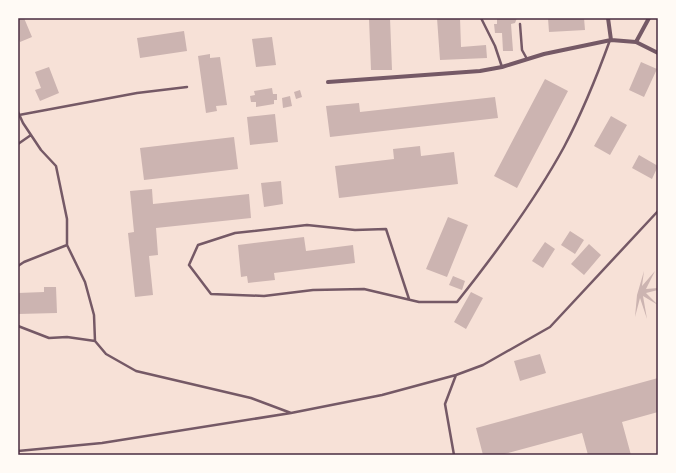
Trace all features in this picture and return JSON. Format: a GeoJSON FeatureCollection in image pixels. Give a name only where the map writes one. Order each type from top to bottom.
{"type":"FeatureCollection","features":[{"type":"Feature","properties":{"kind":"street"},"geometry":{"type":"LineString","coordinates":[[608,18],[611,40]]}},
{"type":"Feature","properties":{"kind":"street"},"geometry":{"type":"LineString","coordinates":[[636,42],[649,18]]}},
{"type":"Feature","properties":{"kind":"street"},"geometry":{"type":"LineString","coordinates":[[328,82],[457,74],[502,67],[544,54],[611,40],[636,42],[658,54]]}},
{"type":"Feature","properties":{"kind":"lane"},"geometry":{"type":"LineString","coordinates":[[481,18],[495,46],[502,67]]}},
{"type":"Feature","properties":{"kind":"lane"},"geometry":{"type":"LineString","coordinates":[[520,24],[522,50],[527,59]]}},
{"type":"Feature","properties":{"kind":"lane"},"geometry":{"type":"LineString","coordinates":[[409,299],[386,229],[355,230],[307,225],[235,233],[198,245],[189,265],[211,294],[264,296],[313,290],[364,289],[419,302],[457,302],[504,243],[564,146],[611,40]]}},
{"type":"Feature","properties":{"kind":"lane"},"geometry":{"type":"LineString","coordinates":[[19,115],[137,93],[187,88]]}},
{"type":"Feature","properties":{"kind":"lane"},"geometry":{"type":"LineString","coordinates":[[18,112],[41,150],[56,166],[67,219],[67,245],[85,282],[94,315],[95,341],[106,354],[136,371],[251,398],[291,413]]}},
{"type":"Feature","properties":{"kind":"lane"},"geometry":{"type":"LineString","coordinates":[[18,144],[31,135]]}},
{"type":"Feature","properties":{"kind":"lane"},"geometry":{"type":"LineString","coordinates":[[18,451],[109,442],[291,413],[382,395],[456,375],[483,365],[550,327],[658,211]]}},
{"type":"Feature","properties":{"kind":"lane"},"geometry":{"type":"LineString","coordinates":[[18,266],[24,262],[67,245]]}},
{"type":"Feature","properties":{"kind":"lane"},"geometry":{"type":"LineString","coordinates":[[18,326],[48,338],[67,337],[95,341]]}},
{"type":"Feature","properties":{"kind":"lane"},"geometry":{"type":"LineString","coordinates":[[454,455],[445,404],[456,375]]}},
{"type":"Feature","properties":{"kind":"building"},"geometry":{"type":"Polygon","coordinates":[[[18,18],[24,18],[32,37],[20,42],[18,37],[18,18]]]}},
{"type":"Feature","properties":{"kind":"building"},"geometry":{"type":"Polygon","coordinates":[[[369,18],[390,18],[392,70],[371,70],[369,18]]]}},
{"type":"Feature","properties":{"kind":"building"},"geometry":{"type":"Polygon","coordinates":[[[437,18],[460,18],[461,47],[486,45],[487,58],[440,60],[437,18]]]}},
{"type":"Feature","properties":{"kind":"building"},"geometry":{"type":"Polygon","coordinates":[[[497,18],[517,18],[515,23],[511,24],[513,51],[503,51],[502,33],[495,33],[494,24],[497,24],[497,18]]]}},
{"type":"Feature","properties":{"kind":"building"},"geometry":{"type":"Polygon","coordinates":[[[548,18],[584,18],[585,30],[549,32],[548,18]]]}},
{"type":"Feature","properties":{"kind":"building"},"geometry":{"type":"Polygon","coordinates":[[[184,31],[187,51],[140,58],[137,38],[184,31]]]}},
{"type":"Feature","properties":{"kind":"building"},"geometry":{"type":"Polygon","coordinates":[[[272,37],[276,65],[256,67],[252,39],[272,37]]]}},
{"type":"Feature","properties":{"kind":"building"},"geometry":{"type":"Polygon","coordinates":[[[210,54],[210,58],[220,57],[227,105],[216,106],[217,111],[206,113],[198,56],[210,54]]]}},
{"type":"Feature","properties":{"kind":"building"},"geometry":{"type":"Polygon","coordinates":[[[641,62],[657,69],[644,97],[629,90],[641,62]]]}},
{"type":"Feature","properties":{"kind":"building"},"geometry":{"type":"Polygon","coordinates":[[[49,67],[59,93],[40,101],[35,90],[41,88],[35,72],[49,67]]]}},
{"type":"Feature","properties":{"kind":"building"},"geometry":{"type":"Polygon","coordinates":[[[545,79],[568,91],[517,188],[494,176],[545,79]]]}},
{"type":"Feature","properties":{"kind":"building"},"geometry":{"type":"Polygon","coordinates":[[[272,88],[273,94],[277,94],[277,100],[274,100],[274,104],[256,107],[256,102],[251,102],[250,96],[255,95],[254,91],[272,88]]]}},
{"type":"Feature","properties":{"kind":"building"},"geometry":{"type":"Polygon","coordinates":[[[300,90],[302,97],[296,99],[294,92],[300,90]]]}},
{"type":"Feature","properties":{"kind":"building"},"geometry":{"type":"Polygon","coordinates":[[[290,96],[292,106],[283,108],[282,98],[290,96]]]}},
{"type":"Feature","properties":{"kind":"building"},"geometry":{"type":"Polygon","coordinates":[[[495,97],[498,118],[330,137],[326,106],[359,103],[360,112],[495,97]]]}},
{"type":"Feature","properties":{"kind":"building"},"geometry":{"type":"Polygon","coordinates":[[[275,114],[278,142],[250,145],[247,117],[275,114]]]}},
{"type":"Feature","properties":{"kind":"building"},"geometry":{"type":"Polygon","coordinates":[[[611,116],[627,125],[610,155],[594,146],[611,116]]]}},
{"type":"Feature","properties":{"kind":"building"},"geometry":{"type":"Polygon","coordinates":[[[234,137],[238,169],[144,180],[140,148],[234,137]]]}},
{"type":"Feature","properties":{"kind":"building"},"geometry":{"type":"Polygon","coordinates":[[[420,146],[421,156],[454,152],[458,184],[339,198],[335,166],[394,159],[393,149],[420,146]]]}},
{"type":"Feature","properties":{"kind":"building"},"geometry":{"type":"Polygon","coordinates":[[[639,155],[658,166],[652,179],[632,168],[639,155]]]}},
{"type":"Feature","properties":{"kind":"building"},"geometry":{"type":"Polygon","coordinates":[[[281,181],[283,204],[264,207],[261,183],[281,181]]]}},
{"type":"Feature","properties":{"kind":"building"},"geometry":{"type":"Polygon","coordinates":[[[152,189],[153,204],[249,194],[251,218],[156,228],[158,255],[149,256],[153,295],[135,297],[128,233],[134,232],[130,191],[152,189]]]}},
{"type":"Feature","properties":{"kind":"building"},"geometry":{"type":"Polygon","coordinates":[[[448,217],[468,225],[447,277],[426,269],[448,217]]]}},
{"type":"Feature","properties":{"kind":"building"},"geometry":{"type":"Polygon","coordinates":[[[570,231],[584,240],[575,254],[561,245],[570,231]]]}},
{"type":"Feature","properties":{"kind":"building"},"geometry":{"type":"Polygon","coordinates":[[[304,237],[306,251],[353,245],[355,263],[274,273],[275,280],[248,283],[247,276],[241,277],[238,245],[304,237]]]}},
{"type":"Feature","properties":{"kind":"building"},"geometry":{"type":"Polygon","coordinates":[[[545,242],[555,249],[543,268],[532,261],[545,242]]]}},
{"type":"Feature","properties":{"kind":"building"},"geometry":{"type":"Polygon","coordinates":[[[589,244],[601,255],[584,275],[571,264],[589,244]]]}},
{"type":"Feature","properties":{"kind":"building"},"geometry":{"type":"Polygon","coordinates":[[[644,271],[642,286],[655,271],[646,289],[658,288],[658,290],[646,293],[658,305],[643,296],[647,319],[640,298],[635,317],[637,295],[644,271]]]}},
{"type":"Feature","properties":{"kind":"building"},"geometry":{"type":"Polygon","coordinates":[[[453,276],[465,281],[462,290],[449,285],[453,276]]]}},
{"type":"Feature","properties":{"kind":"building"},"geometry":{"type":"Polygon","coordinates":[[[44,287],[56,287],[57,313],[18,314],[18,293],[44,292],[44,287]]]}},
{"type":"Feature","properties":{"kind":"building"},"geometry":{"type":"Polygon","coordinates":[[[471,292],[483,298],[466,329],[454,322],[471,292]]]}},
{"type":"Feature","properties":{"kind":"building"},"geometry":{"type":"Polygon","coordinates":[[[540,354],[546,373],[520,381],[514,361],[540,354]]]}},
{"type":"Feature","properties":{"kind":"building"},"geometry":{"type":"Polygon","coordinates":[[[658,378],[658,412],[622,422],[631,455],[588,455],[582,433],[501,455],[483,455],[476,428],[658,378]]]}}]}
